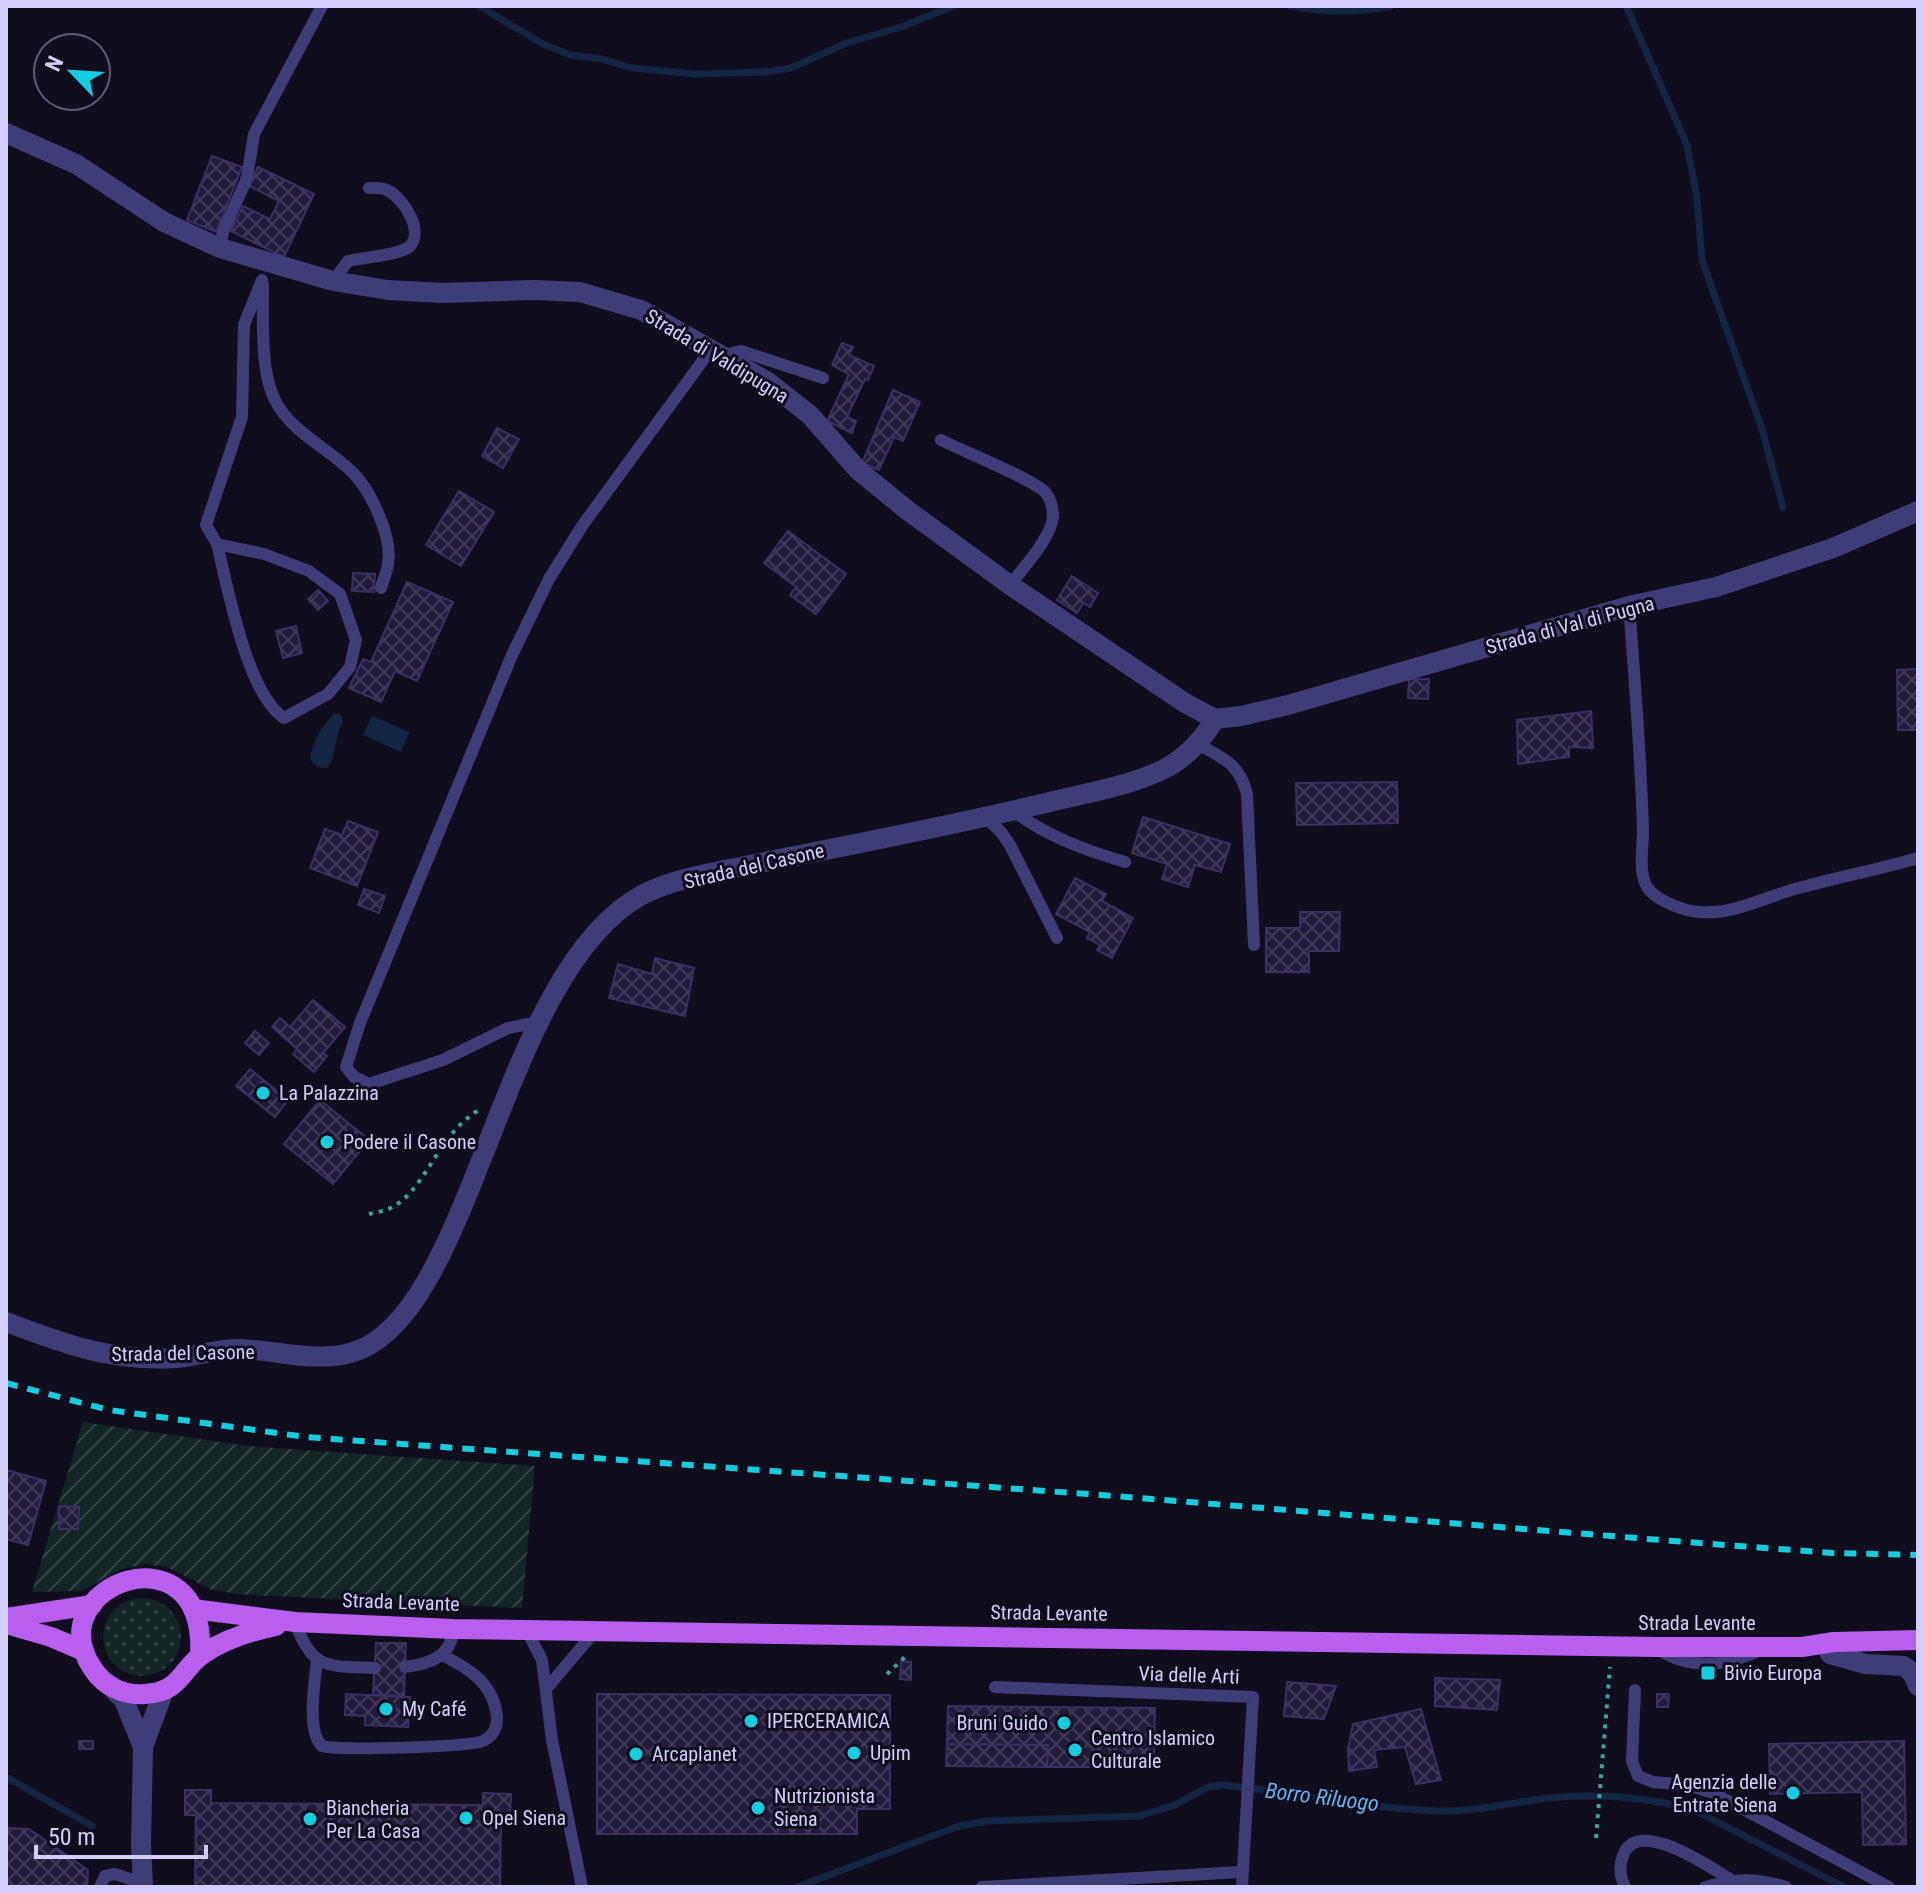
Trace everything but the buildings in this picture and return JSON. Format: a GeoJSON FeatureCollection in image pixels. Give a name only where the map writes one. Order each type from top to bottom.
{"type":"FeatureCollection","features":[{"type":"Feature","properties":{"kind":"main road"},"geometry":{"type":"LineString","coordinates":[[164,1690],[129,1694],[108,1684],[93,1670],[84,1651],[84,1623],[92,1605],[110,1586],[148,1577],[174,1587],[193,1609],[199,1624],[200,1656]]}},
{"type":"Feature","properties":{"kind":"main road"},"geometry":{"type":"LineString","coordinates":[[6,1621],[92,1605]]}},
{"type":"Feature","properties":{"kind":"main road","name":"Strada Levante"},"geometry":{"type":"LineString","coordinates":[[193,1609],[295,1622],[453,1629],[1655,1647],[1802,1647],[1834,1642],[1918,1640]]}},
{"type":"Feature","properties":{"kind":"main road"},"geometry":{"type":"LineString","coordinates":[[6,1621],[84,1651]]}},
{"type":"Feature","properties":{"kind":"main road","name":"Strada Levante"},"geometry":{"type":"LineString","coordinates":[[164,1690],[183,1677],[200,1656],[250,1632],[295,1622]]}},
{"type":"Feature","properties":{"kind":"main road","name":"Strada Levante"},"geometry":{"type":"LineString","coordinates":[[1802,1647],[1830,1654],[1918,1652]]}},
{"type":"Feature","properties":{"kind":"street","name":"Strada di Valdipugna"},"geometry":{"type":"LineString","coordinates":[[6,133],[76,164],[164,222],[262,271],[388,290],[443,293],[580,292],[641,310],[768,382],[810,415],[858,470],[1010,585],[1185,703],[1215,719]]}},
{"type":"Feature","properties":{"kind":"street","name":"Strada di Val di Pugna"},"geometry":{"type":"LineString","coordinates":[[1215,719],[1288,705],[1629,606],[1716,587],[1833,548],[1918,511]]}},
{"type":"Feature","properties":{"kind":"street","name":"Strada del Casone"},"geometry":{"type":"LineString","coordinates":[[6,1322],[102,1355],[180,1357],[212,1350],[325,1356],[352,1353],[381,1337],[413,1306],[448,1238],[538,1022],[579,955],[607,920],[643,895],[699,875],[1013,811],[1139,779],[1169,766],[1198,744],[1215,719]]}},
{"type":"Feature","properties":{"kind":"street"},"geometry":{"type":"LineString","coordinates":[[1830,1654],[1866,1664],[1904,1666],[1913,1674],[1918,1686]]}},
{"type":"Feature","properties":{"kind":"street"},"geometry":{"type":"LineString","coordinates":[[108,1684],[124,1700],[143,1747]]}},
{"type":"Feature","properties":{"kind":"street"},"geometry":{"type":"LineString","coordinates":[[143,1885],[143,1747],[164,1690]]}},
{"type":"Feature","properties":{"kind":"lane"},"geometry":{"type":"LineString","coordinates":[[220,248],[223,232],[247,178],[254,134],[322,6]]}},
{"type":"Feature","properties":{"kind":"lane"},"geometry":{"type":"LineString","coordinates":[[333,281],[348,261],[406,250],[415,240],[416,229],[398,198],[385,188],[369,188]]}},
{"type":"Feature","properties":{"kind":"lane"},"geometry":{"type":"LineString","coordinates":[[217,544],[264,554],[309,571],[340,594],[356,640],[350,667],[328,694],[284,718],[271,710],[247,658],[217,544],[206,525],[242,417],[244,325],[262,271]]}},
{"type":"Feature","properties":{"kind":"lane"},"geometry":{"type":"LineString","coordinates":[[262,271],[267,383],[276,403],[292,423],[352,471],[374,503],[385,536],[389,562],[381,588]]}},
{"type":"Feature","properties":{"kind":"lane"},"geometry":{"type":"LineString","coordinates":[[538,1022],[508,1028],[443,1060],[369,1084],[354,1077],[346,1067],[360,1023],[445,812],[512,655],[544,588],[582,526],[717,352],[741,351],[823,378]]}},
{"type":"Feature","properties":{"kind":"lane"},"geometry":{"type":"LineString","coordinates":[[941,440],[1027,481],[1045,492],[1052,504],[1053,519],[1047,533],[1010,585]]}},
{"type":"Feature","properties":{"kind":"lane"},"geometry":{"type":"LineString","coordinates":[[1629,606],[1638,725],[1643,835],[1641,858],[1648,889],[1663,901],[1680,907],[1698,912],[1724,911],[1804,886],[1866,874],[1918,858]]}},
{"type":"Feature","properties":{"kind":"lane"},"geometry":{"type":"LineString","coordinates":[[1198,744],[1232,764],[1242,776],[1247,794],[1254,945]]}},
{"type":"Feature","properties":{"kind":"lane"},"geometry":{"type":"LineString","coordinates":[[1013,811],[1030,824],[1082,849],[1125,862]]}},
{"type":"Feature","properties":{"kind":"lane"},"geometry":{"type":"LineString","coordinates":[[985,817],[1010,845],[1057,938]]}},
{"type":"Feature","properties":{"kind":"lane"},"geometry":{"type":"LineString","coordinates":[[295,1622],[306,1648],[317,1660],[327,1664],[375,1668]]}},
{"type":"Feature","properties":{"kind":"lane"},"geometry":{"type":"LineString","coordinates":[[405,1667],[432,1662],[442,1655],[450,1645],[453,1629]]}},
{"type":"Feature","properties":{"kind":"lane"},"geometry":{"type":"LineString","coordinates":[[526,1629],[539,1650],[547,1688],[552,1740],[582,1887]]}},
{"type":"Feature","properties":{"kind":"lane"},"geometry":{"type":"LineString","coordinates":[[547,1688],[596,1630]]}},
{"type":"Feature","properties":{"kind":"lane"},"geometry":{"type":"LineString","coordinates":[[317,1660],[314,1733],[322,1746],[462,1745],[484,1740],[498,1724],[492,1694],[473,1672],[442,1655]]}},
{"type":"Feature","properties":{"kind":"lane","name":"Via delle Arti"},"geometry":{"type":"LineString","coordinates":[[995,1687],[1253,1697],[1242,1887]]}},
{"type":"Feature","properties":{"kind":"lane"},"geometry":{"type":"LineString","coordinates":[[1635,1690],[1632,1761],[1638,1776],[1653,1782],[1688,1785],[1713,1793],[1889,1887]]}},
{"type":"Feature","properties":{"kind":"lane"},"geometry":{"type":"LineString","coordinates":[[1625,1887],[1621,1876],[1622,1857],[1628,1847],[1638,1842],[1657,1842],[1678,1848],[1730,1879]]}},
{"type":"Feature","properties":{"kind":"lane"},"geometry":{"type":"LineString","coordinates":[[982,1887],[1241,1872]]}},
{"type":"Feature","properties":{"kind":"lane"},"geometry":{"type":"LineString","coordinates":[[100,1887],[105,1876],[111,1873],[143,1885]]}},
{"type":"Feature","properties":{"kind":"lane"},"geometry":{"type":"LineString","coordinates":[[1705,1887],[1730,1879],[1757,1880],[1786,1887]]}},
{"type":"Feature","properties":{"kind":"path"},"geometry":{"type":"LineString","coordinates":[[369,1214],[391,1208],[406,1198],[463,1119],[505,1095]]}},
{"type":"Feature","properties":{"kind":"path"},"geometry":{"type":"LineString","coordinates":[[887,1674],[914,1648]]}},
{"type":"Feature","properties":{"kind":"path"},"geometry":{"type":"LineString","coordinates":[[1596,1838],[1610,1667]]}},
{"type":"Feature","properties":{"kind":"green space"},"geometry":{"type":"Polygon","coordinates":[[[83,1422],[248,1446],[535,1466],[522,1608],[235,1594],[210,1589],[167,1567],[145,1564],[122,1569],[81,1591],[32,1592],[83,1422]]]}},
{"type":"Feature","properties":{"kind":"green space"},"geometry":{"type":"Polygon","coordinates":[[[142,1598],[157,1601],[174,1615],[181,1637],[178,1652],[164,1669],[142,1676],[127,1673],[110,1659],[103,1637],[106,1622],[120,1605],[142,1598]]]}},
{"type":"Feature","properties":{"kind":"water"},"geometry":{"type":"Polygon","coordinates":[[[334,714],[341,714],[343,722],[333,757],[327,768],[318,767],[310,760],[313,746],[334,714]]]}},
{"type":"Feature","properties":{"kind":"water"},"geometry":{"type":"Polygon","coordinates":[[[372,716],[410,732],[401,752],[363,735],[372,716]]]}},
{"type":"Feature","properties":{"kind":"waterway"},"geometry":{"type":"LineString","coordinates":[[479,6],[543,44],[570,55],[602,59],[632,68],[696,74],[766,72],[791,68],[844,44],[904,26],[953,6]]}},
{"type":"Feature","properties":{"kind":"waterway"},"geometry":{"type":"LineString","coordinates":[[1290,6],[1340,11],[1391,6]]}},
{"type":"Feature","properties":{"kind":"waterway"},"geometry":{"type":"LineString","coordinates":[[1626,6],[1687,145],[1697,198],[1702,260],[1762,429],[1783,507]]}},
{"type":"Feature","properties":{"kind":"waterway","name":"Borro Riluogo"},"geometry":{"type":"LineString","coordinates":[[6,1777],[92,1826]]}},
{"type":"Feature","properties":{"kind":"waterway","name":"Borro Riluogo"},"geometry":{"type":"LineString","coordinates":[[797,1887],[956,1827],[987,1821],[1139,1816],[1175,1805],[1208,1787],[1222,1785],[1385,1807],[1440,1811],[1567,1797],[1622,1797],[1659,1802],[1694,1810],[1844,1887]]}},
{"type":"Feature","properties":{"kind":"railway"},"geometry":{"type":"LineString","coordinates":[[6,1383],[109,1410],[306,1437],[1101,1495],[1832,1553],[1918,1555]]}},
{"type":"Feature","properties":{"kind":"place","name":"La Palazzina"},"geometry":{"type":"Point","coordinates":[263,1093]}},
{"type":"Feature","properties":{"kind":"place","name":"Podere il Casone"},"geometry":{"type":"Point","coordinates":[327,1142]}},
{"type":"Feature","properties":{"kind":"place","name":"Bivio Europa"},"geometry":{"type":"Point","coordinates":[1708,1673]}},
{"type":"Feature","properties":{"kind":"place","name":"My Café"},"geometry":{"type":"Point","coordinates":[386,1709]}},
{"type":"Feature","properties":{"kind":"place","name":"IPERCERAMICA"},"geometry":{"type":"Point","coordinates":[751,1721]}},
{"type":"Feature","properties":{"kind":"place","name":"Bruni Guido"},"geometry":{"type":"Point","coordinates":[1064,1723]}},
{"type":"Feature","properties":{"kind":"place","name":"Centro Islamico Culturale"},"geometry":{"type":"Point","coordinates":[1075,1750]}},
{"type":"Feature","properties":{"kind":"place","name":"Upim"},"geometry":{"type":"Point","coordinates":[854,1753]}},
{"type":"Feature","properties":{"kind":"place","name":"Arcaplanet"},"geometry":{"type":"Point","coordinates":[636,1754]}},
{"type":"Feature","properties":{"kind":"place","name":"Agenzia delle Entrate Siena"},"geometry":{"type":"Point","coordinates":[1793,1793]}},
{"type":"Feature","properties":{"kind":"place","name":"Nutrizionista Siena"},"geometry":{"type":"Point","coordinates":[758,1808]}},
{"type":"Feature","properties":{"kind":"place","name":"Opel Siena"},"geometry":{"type":"Point","coordinates":[466,1818]}},
{"type":"Feature","properties":{"kind":"place","name":"Biancheria Per La Casa"},"geometry":{"type":"Point","coordinates":[310,1819]}}]}
